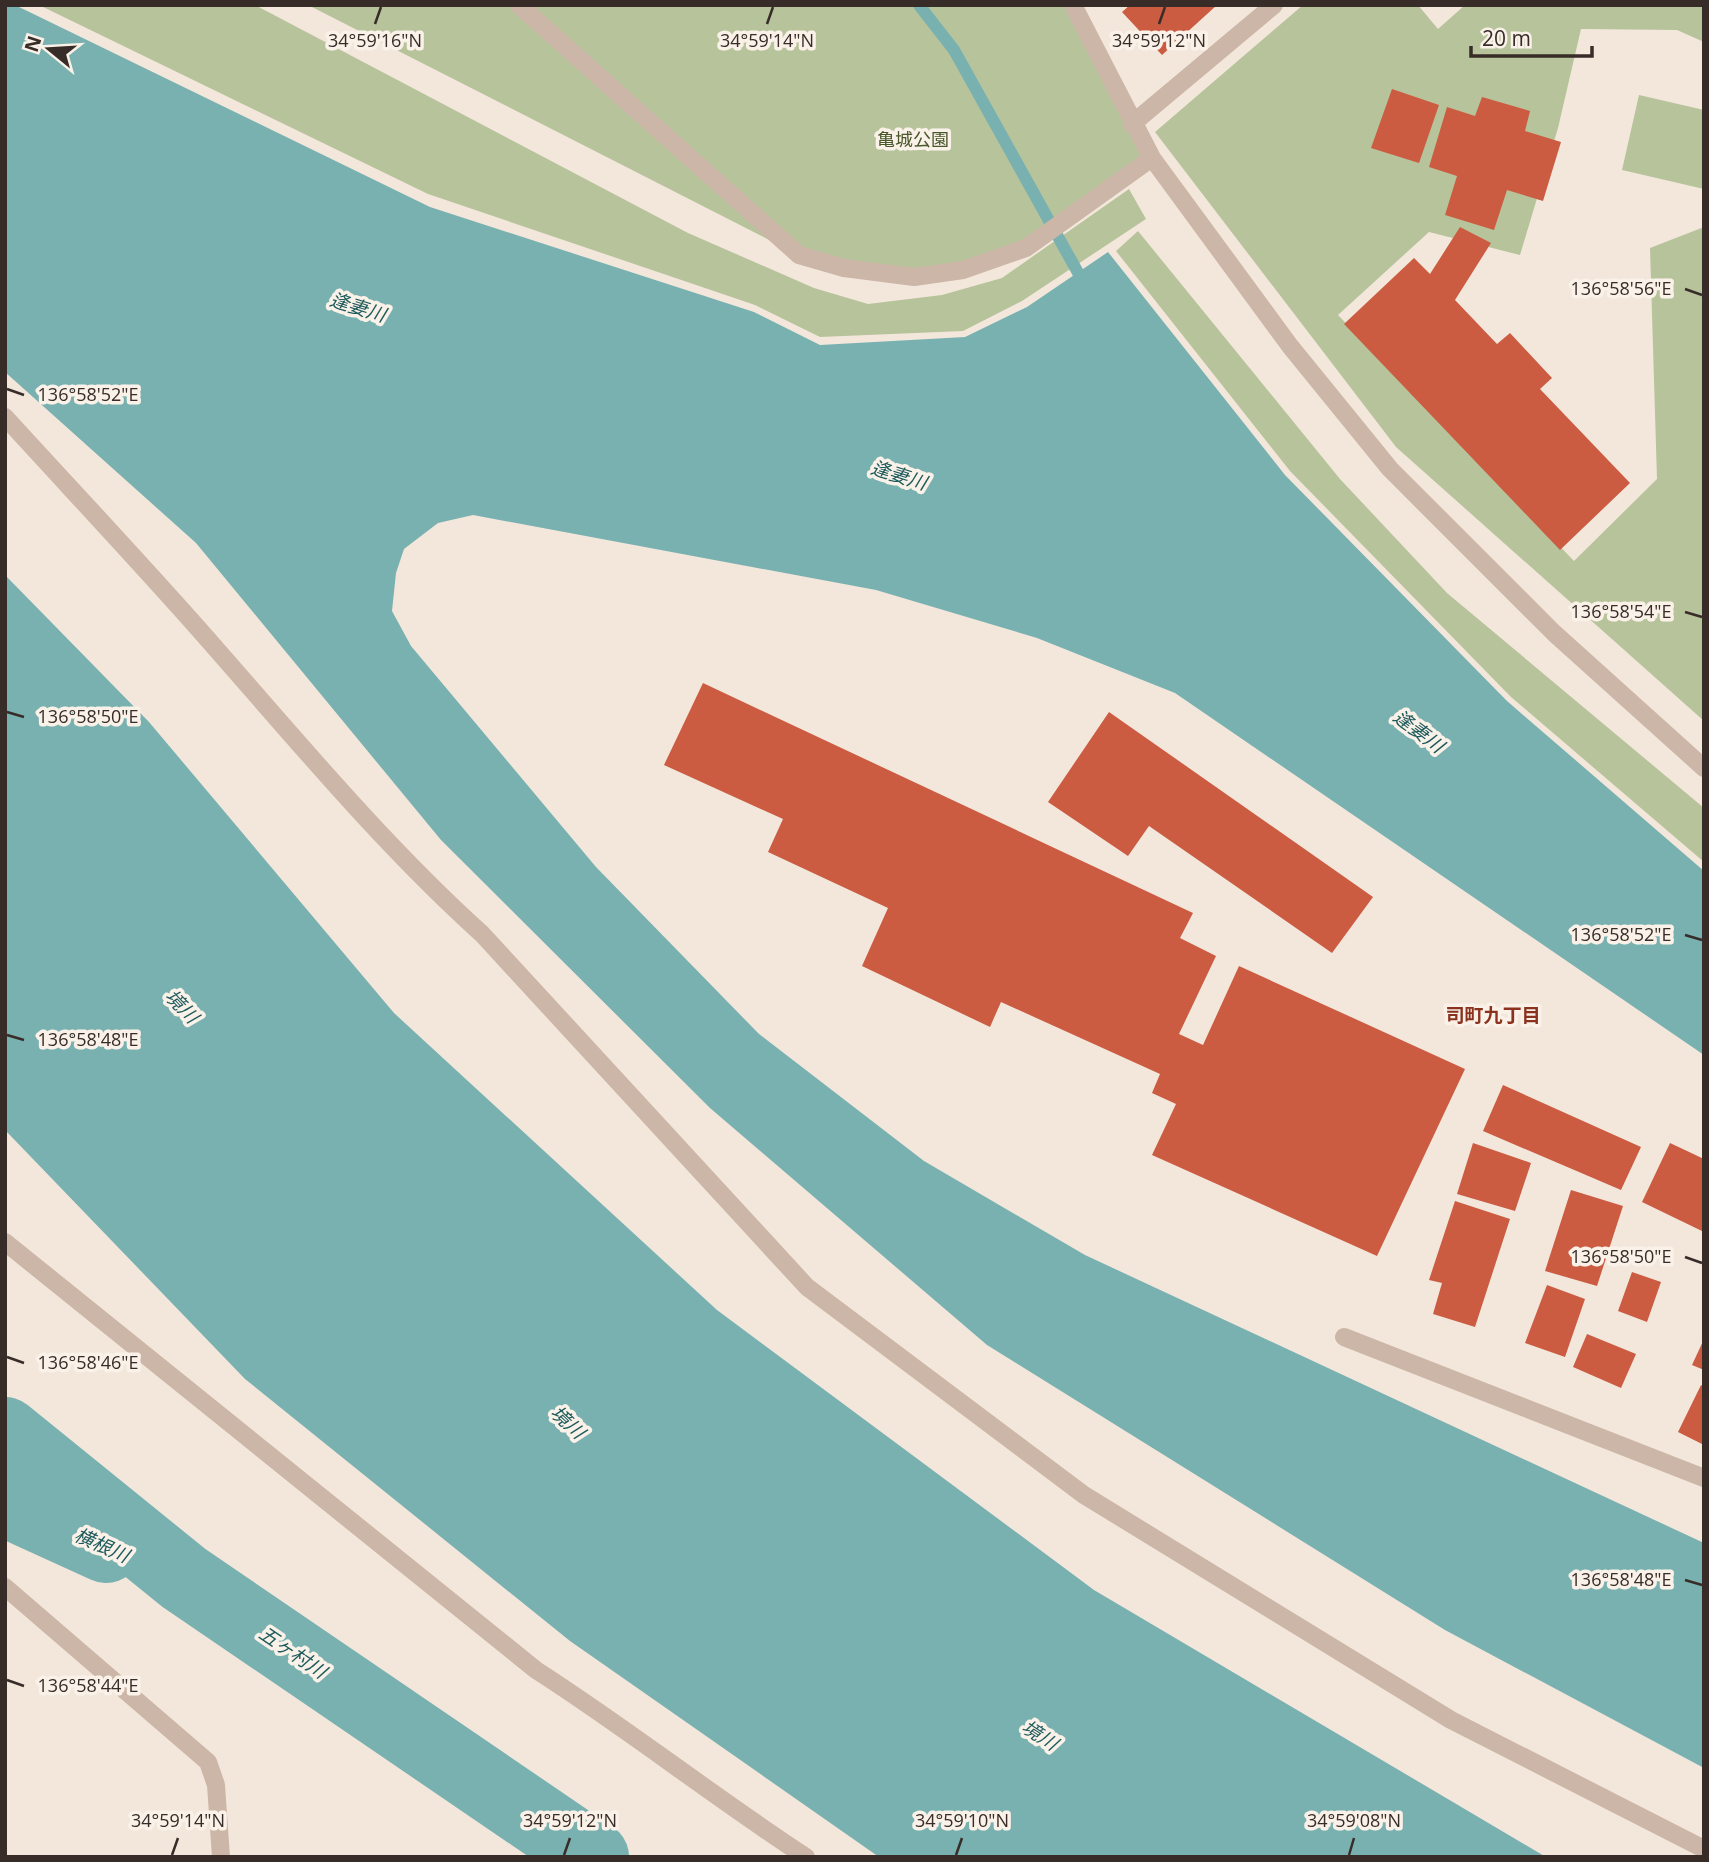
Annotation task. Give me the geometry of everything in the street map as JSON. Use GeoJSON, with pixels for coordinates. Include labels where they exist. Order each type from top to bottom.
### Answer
{"type":"FeatureCollection","features":[{"type":"Feature","properties":{"kind":"street"},"geometry":{"type":"LineString","coordinates":[[519,5],[799,255],[844,268],[915,277],[963,270],[1026,248],[1152,158]]}},
{"type":"Feature","properties":{"kind":"street"},"geometry":{"type":"LineString","coordinates":[[1073,5],[1132,124],[1152,158],[1290,346],[1390,469],[1554,633],[1704,768]]}},
{"type":"Feature","properties":{"kind":"street"},"geometry":{"type":"LineString","coordinates":[[1132,124],[1274,5]]}},
{"type":"Feature","properties":{"kind":"street"},"geometry":{"type":"LineString","coordinates":[[5,418],[196,625],[326,775],[447,902],[482,934],[807,1287],[1084,1495],[1451,1720],[1704,1849]]}},
{"type":"Feature","properties":{"kind":"street"},"geometry":{"type":"LineString","coordinates":[[5,1242],[536,1670],[598,1710],[806,1857]]}},
{"type":"Feature","properties":{"kind":"street"},"geometry":{"type":"LineString","coordinates":[[5,1256],[48,1277]]}},
{"type":"Feature","properties":{"kind":"street"},"geometry":{"type":"LineString","coordinates":[[1344,1337],[1704,1478]]}},
{"type":"Feature","properties":{"kind":"street"},"geometry":{"type":"LineString","coordinates":[[5,1587],[208,1762],[216,1785],[221,1857]]}},
{"type":"Feature","properties":{"kind":"green space"},"geometry":{"type":"Polygon","coordinates":[[[39,5],[255,5],[688,233],[814,288],[868,304],[942,295],[1002,278],[1129,189],[1146,219],[1022,301],[963,331],[820,337],[755,305],[428,194],[39,5]]]}},
{"type":"Feature","properties":{"kind":"green space","name":"亀城公園"},"geometry":{"type":"Polygon","coordinates":[[[308,5],[1073,5],[1152,158],[995,260],[914,277],[799,255],[308,5]]]}},
{"type":"Feature","properties":{"kind":"green space"},"geometry":{"type":"Polygon","coordinates":[[[1303,5],[1418,5],[1438,29],[1465,5],[1704,5],[1704,42],[1677,30],[1581,29],[1558,128],[1520,255],[1429,232],[1338,315],[1574,561],[1657,479],[1650,248],[1704,227],[1704,721],[1396,447],[1155,132],[1303,5]]]}},
{"type":"Feature","properties":{"kind":"green space"},"geometry":{"type":"Polygon","coordinates":[[[1639,95],[1704,110],[1704,189],[1622,170],[1639,95]]]}},
{"type":"Feature","properties":{"kind":"green space"},"geometry":{"type":"Polygon","coordinates":[[[1138,231],[1340,479],[1447,593],[1704,808],[1704,862],[1511,697],[1290,471],[1116,251],[1138,231]]]}},
{"type":"Feature","properties":{"kind":"water","name":"逢妻川"},"geometry":{"type":"Polygon","coordinates":[[[5,5],[15,5],[430,207],[754,312],[820,345],[965,337],[1027,307],[1108,252],[1285,475],[1507,701],[1704,871],[1704,1055],[1175,693],[1037,638],[876,590],[473,515],[438,523],[404,549],[396,573],[392,611],[411,646],[596,867],[759,1034],[924,1161],[1085,1255],[1704,1543],[1704,1768],[1445,1630],[987,1345],[710,1108],[441,840],[196,543],[5,372],[5,5]]]}},
{"type":"Feature","properties":{"kind":"water","name":"境川"},"geometry":{"type":"Polygon","coordinates":[[[5,575],[149,722],[394,1013],[717,1310],[1094,1590],[1546,1857],[879,1857],[570,1641],[245,1379],[5,1130],[5,575]]]}},
{"type":"Feature","properties":{"kind":"building"},"geometry":{"type":"Polygon","coordinates":[[[1130,5],[1217,5],[1162,55],[1122,12],[1130,5]]]}},
{"type":"Feature","properties":{"kind":"building"},"geometry":{"type":"Polygon","coordinates":[[[1392,89],[1439,105],[1419,163],[1371,148],[1392,89]]]}},
{"type":"Feature","properties":{"kind":"building"},"geometry":{"type":"Polygon","coordinates":[[[1482,97],[1530,111],[1525,131],[1561,142],[1543,201],[1507,190],[1494,230],[1445,215],[1457,176],[1429,167],[1447,107],[1475,116],[1482,97]]]}},
{"type":"Feature","properties":{"kind":"building"},"geometry":{"type":"Polygon","coordinates":[[[1460,227],[1491,243],[1455,300],[1497,344],[1510,333],[1552,378],[1540,389],[1630,483],[1560,550],[1344,324],[1414,258],[1430,274],[1460,227]]]}},
{"type":"Feature","properties":{"kind":"building"},"geometry":{"type":"Polygon","coordinates":[[[703,683],[1193,913],[1180,938],[1216,956],[1179,1034],[1203,1045],[1239,966],[1465,1069],[1377,1256],[1152,1155],[1176,1104],[1152,1093],[1160,1074],[1001,1002],[990,1027],[862,966],[888,908],[768,852],[783,819],[664,765],[703,683]]]}},
{"type":"Feature","properties":{"kind":"building"},"geometry":{"type":"Polygon","coordinates":[[[1109,712],[1373,897],[1332,953],[1149,826],[1128,856],[1048,802],[1109,712]]]}},
{"type":"Feature","properties":{"kind":"building"},"geometry":{"type":"Polygon","coordinates":[[[1503,1085],[1641,1147],[1621,1190],[1483,1131],[1503,1085]]]}},
{"type":"Feature","properties":{"kind":"building"},"geometry":{"type":"Polygon","coordinates":[[[1473,1143],[1531,1163],[1515,1211],[1457,1194],[1473,1143]]]}},
{"type":"Feature","properties":{"kind":"building"},"geometry":{"type":"Polygon","coordinates":[[[1670,1143],[1704,1159],[1704,1232],[1642,1202],[1670,1143]]]}},
{"type":"Feature","properties":{"kind":"building"},"geometry":{"type":"Polygon","coordinates":[[[1571,1190],[1623,1206],[1597,1286],[1545,1271],[1571,1190]]]}},
{"type":"Feature","properties":{"kind":"building"},"geometry":{"type":"Polygon","coordinates":[[[1455,1201],[1510,1219],[1475,1327],[1433,1314],[1442,1283],[1429,1280],[1455,1201]]]}},
{"type":"Feature","properties":{"kind":"building"},"geometry":{"type":"Polygon","coordinates":[[[1632,1272],[1661,1282],[1647,1322],[1618,1311],[1632,1272]]]}},
{"type":"Feature","properties":{"kind":"building"},"geometry":{"type":"Polygon","coordinates":[[[1547,1285],[1585,1299],[1565,1357],[1525,1343],[1547,1285]]]}},
{"type":"Feature","properties":{"kind":"building"},"geometry":{"type":"Polygon","coordinates":[[[1587,1334],[1636,1354],[1621,1388],[1573,1367],[1587,1334]]]}},
{"type":"Feature","properties":{"kind":"building"},"geometry":{"type":"Polygon","coordinates":[[[1704,1339],[1704,1370],[1692,1365],[1704,1339]]]}},
{"type":"Feature","properties":{"kind":"building"},"geometry":{"type":"Polygon","coordinates":[[[1701,1385],[1704,1387],[1704,1445],[1678,1432],[1701,1385]]]}},
{"type":"Feature","properties":{"kind":"waterway"},"geometry":{"type":"LineString","coordinates":[[919,5],[954,50],[1086,287]]}},
{"type":"Feature","properties":{"kind":"waterway","name":"五ヶ村川"},"geometry":{"type":"LineString","coordinates":[[5,1433],[184,1578],[593,1857]]}},
{"type":"Feature","properties":{"kind":"waterway","name":"横根川"},"geometry":{"type":"LineString","coordinates":[[5,1501],[106,1547]]}},
{"type":"Feature","properties":{"kind":"district","name":"司町九丁目"},"geometry":{"type":"Point","coordinates":[1493,1015]}}]}
